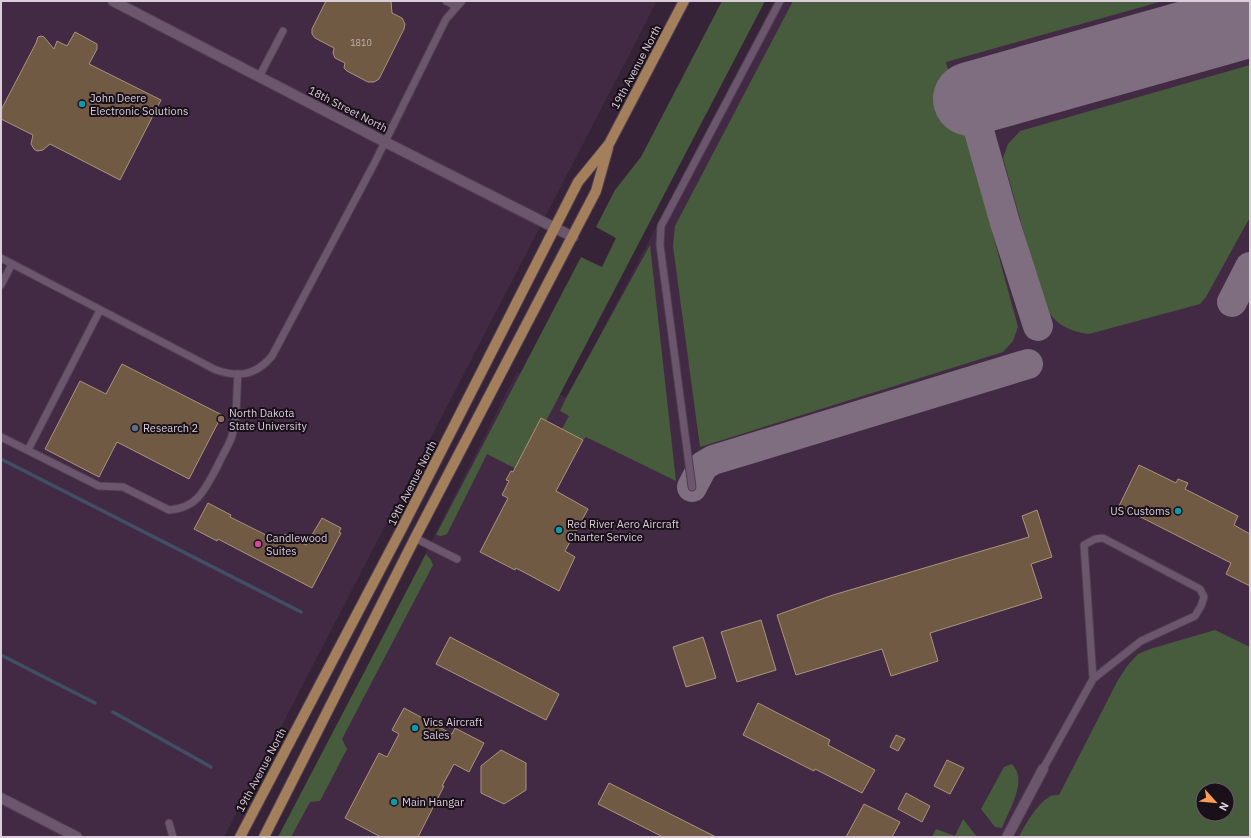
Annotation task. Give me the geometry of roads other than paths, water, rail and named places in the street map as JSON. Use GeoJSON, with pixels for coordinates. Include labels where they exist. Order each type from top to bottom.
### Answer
{"type":"FeatureCollection","features":[{"type":"Feature","properties":{"kind":"main road","name":"19th Avenue North"},"geometry":{"type":"LineString","coordinates":[[240,837],[401,530],[556,228],[578,182],[609,144],[684,1]]}},
{"type":"Feature","properties":{"kind":"main road","name":"19th Avenue North"},"geometry":{"type":"LineString","coordinates":[[264,837],[415,538],[596,191],[609,144]]}},
{"type":"Feature","properties":{"kind":"street","name":"18th Street North"},"geometry":{"type":"LineString","coordinates":[[113,1],[385,142],[573,237]]}},
{"type":"Feature","properties":{"kind":"street"},"geometry":{"type":"LineString","coordinates":[[1007,837],[1043,769]]}},
{"type":"Feature","properties":{"kind":"street"},"geometry":{"type":"LineString","coordinates":[[1,798],[77,837]]}},
{"type":"Feature","properties":{"kind":"lane"},"geometry":{"type":"LineString","coordinates":[[1,258],[216,370],[227,374],[238,374],[257,370],[272,356],[385,142],[455,3],[446,1]]}},
{"type":"Feature","properties":{"kind":"lane"},"geometry":{"type":"LineString","coordinates":[[446,19],[462,1]]}},
{"type":"Feature","properties":{"kind":"lane"},"geometry":{"type":"LineString","coordinates":[[692,487],[660,245],[661,226],[780,1]]}},
{"type":"Feature","properties":{"kind":"lane"},"geometry":{"type":"LineString","coordinates":[[259,77],[283,31]]}},
{"type":"Feature","properties":{"kind":"lane"},"geometry":{"type":"LineString","coordinates":[[1,285],[12,264]]}},
{"type":"Feature","properties":{"kind":"lane"},"geometry":{"type":"LineString","coordinates":[[28,450],[100,310]]}},
{"type":"Feature","properties":{"kind":"lane"},"geometry":{"type":"LineString","coordinates":[[1,437],[99,486],[123,487],[170,510],[178,509],[189,505],[205,490],[231,439],[235,418],[238,374]]}},
{"type":"Feature","properties":{"kind":"lane"},"geometry":{"type":"LineString","coordinates":[[415,538],[457,559]]}},
{"type":"Feature","properties":{"kind":"lane"},"geometry":{"type":"LineString","coordinates":[[1043,769],[1093,679],[1141,641],[1195,616],[1204,597],[1200,589],[1103,538],[1095,539],[1084,545],[1093,679]]}},
{"type":"Feature","properties":{"kind":"lane"},"geometry":{"type":"LineString","coordinates":[[169,823],[174,837]]}},
{"type":"Feature","properties":{"kind":"waterway"},"geometry":{"type":"LineString","coordinates":[[1,459],[301,612]]}},
{"type":"Feature","properties":{"kind":"waterway"},"geometry":{"type":"LineString","coordinates":[[1,655],[95,703]]}},
{"type":"Feature","properties":{"kind":"waterway"},"geometry":{"type":"LineString","coordinates":[[113,712],[211,767]]}},
{"type":"Feature","properties":{"kind":"place","name":"John Deere Electronic Solutions"},"geometry":{"type":"Point","coordinates":[82,104]}},
{"type":"Feature","properties":{"kind":"place","name":"North Dakota State University"},"geometry":{"type":"Point","coordinates":[221,419]}},
{"type":"Feature","properties":{"kind":"place","name":"Research 2"},"geometry":{"type":"Point","coordinates":[135,428]}},
{"type":"Feature","properties":{"kind":"place","name":"US Customs"},"geometry":{"type":"Point","coordinates":[1178,511]}},
{"type":"Feature","properties":{"kind":"place","name":"Red River Aero Aircraft Charter Service"},"geometry":{"type":"Point","coordinates":[559,530]}},
{"type":"Feature","properties":{"kind":"place","name":"Candlewood Suites"},"geometry":{"type":"Point","coordinates":[258,544]}},
{"type":"Feature","properties":{"kind":"place","name":"Vics Aircraft Sales"},"geometry":{"type":"Point","coordinates":[415,728]}},
{"type":"Feature","properties":{"kind":"place","name":"Main Hangar"},"geometry":{"type":"Point","coordinates":[394,802]}}]}
